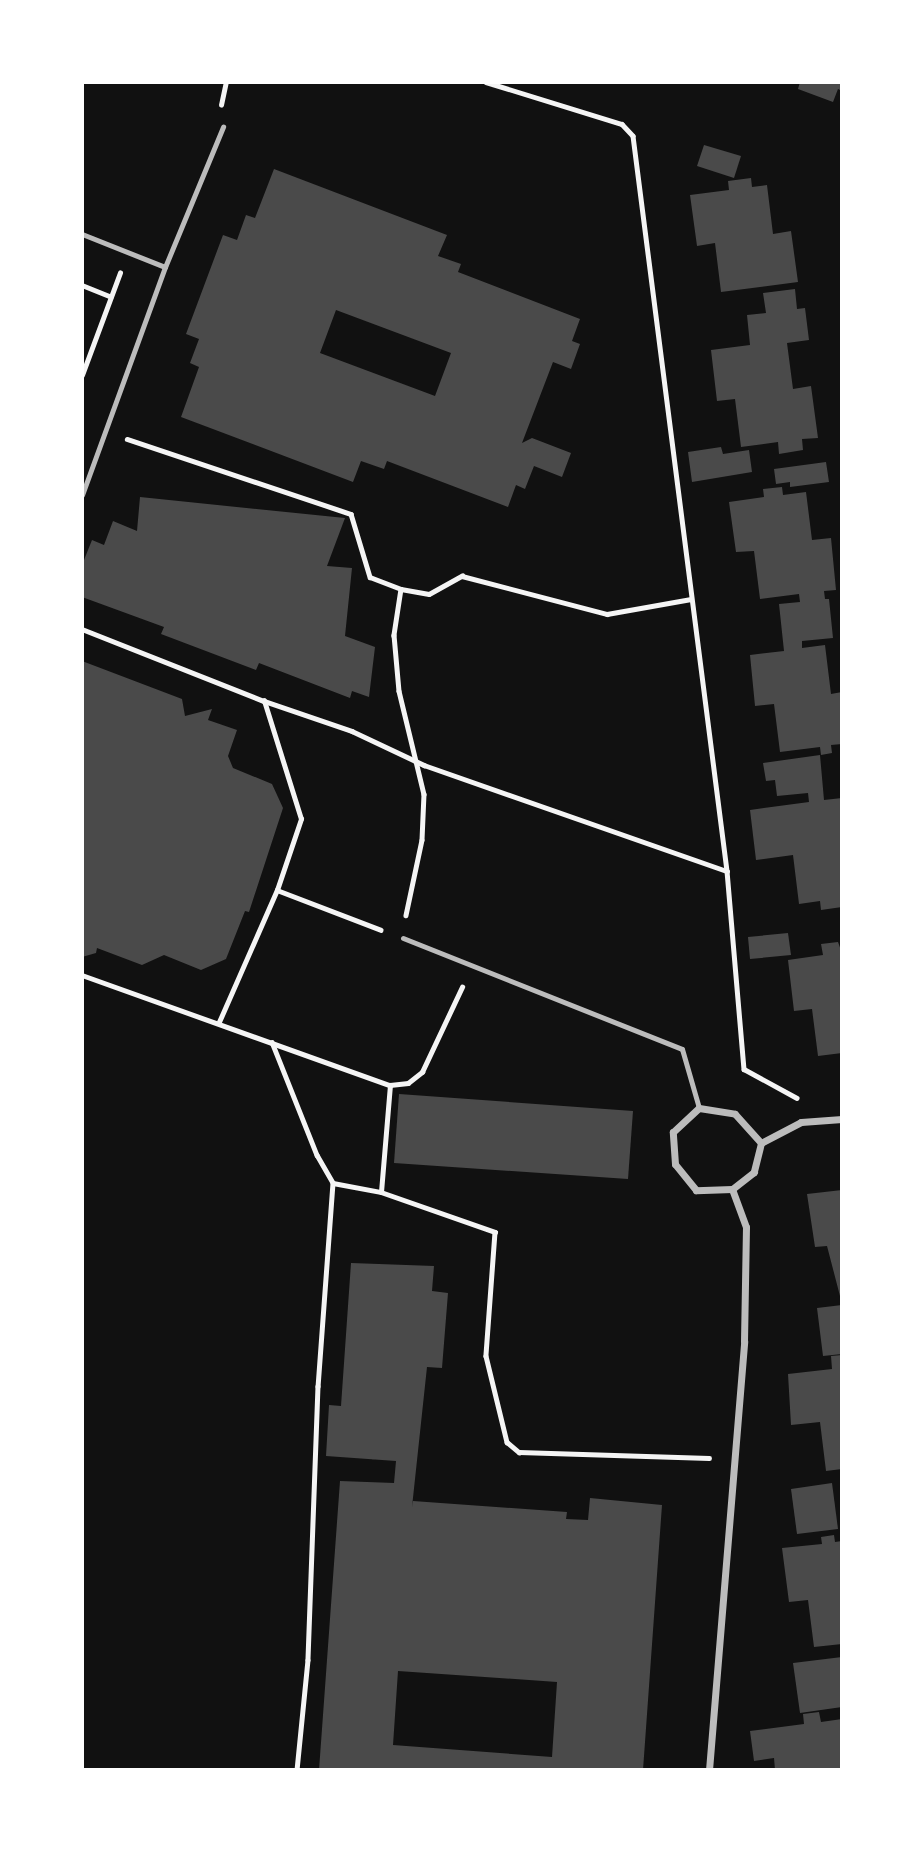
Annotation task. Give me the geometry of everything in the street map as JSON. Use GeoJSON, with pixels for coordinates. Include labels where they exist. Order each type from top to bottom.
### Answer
{"type":"FeatureCollection","features":[{"type":"Feature","properties":{"kind":"street"},"geometry":{"type":"LineString","coordinates":[[761,1143],[736,1114],[699,1108],[673,1132],[675,1164],[696,1190],[732,1189],[754,1172],[761,1143],[801,1122],[842,1119]]}},
{"type":"Feature","properties":{"kind":"street"},"geometry":{"type":"LineString","coordinates":[[709,1770],[744,1342],[746,1227],[732,1189]]}},
{"type":"Feature","properties":{"kind":"lane"},"geometry":{"type":"LineString","coordinates":[[82,495],[165,267],[223,128]]}},
{"type":"Feature","properties":{"kind":"lane"},"geometry":{"type":"LineString","coordinates":[[82,234],[165,267]]}},
{"type":"Feature","properties":{"kind":"lane"},"geometry":{"type":"LineString","coordinates":[[403,938],[471,968],[682,1049],[699,1108]]}},
{"type":"Feature","properties":{"kind":"path"},"geometry":{"type":"LineString","coordinates":[[486,82],[622,124],[633,136],[727,871],[744,1069],[799,1099],[801,1122]]}},
{"type":"Feature","properties":{"kind":"path"},"geometry":{"type":"LineString","coordinates":[[82,375],[127,252]]}},
{"type":"Feature","properties":{"kind":"path"},"geometry":{"type":"LineString","coordinates":[[82,285],[111,297]]}},
{"type":"Feature","properties":{"kind":"path"},"geometry":{"type":"LineString","coordinates":[[106,430],[351,514],[370,577],[401,589],[429,594],[462,576],[607,614],[691,599]]}},
{"type":"Feature","properties":{"kind":"path"},"geometry":{"type":"LineString","coordinates":[[277,890],[403,938],[422,840],[424,794],[399,691],[394,635],[401,589]]}},
{"type":"Feature","properties":{"kind":"path"},"geometry":{"type":"LineString","coordinates":[[82,629],[264,701],[352,731],[414,760],[727,871]]}},
{"type":"Feature","properties":{"kind":"path"},"geometry":{"type":"LineString","coordinates":[[219,1022],[277,890],[300,819],[264,701]]}},
{"type":"Feature","properties":{"kind":"path"},"geometry":{"type":"LineString","coordinates":[[82,975],[390,1085],[408,1083],[422,1072],[471,968]]}},
{"type":"Feature","properties":{"kind":"path"},"geometry":{"type":"LineString","coordinates":[[272,1042],[317,1155],[333,1183],[318,1386],[308,1660],[296,1770]]}},
{"type":"Feature","properties":{"kind":"path"},"geometry":{"type":"LineString","coordinates":[[381,1192],[390,1085]]}},
{"type":"Feature","properties":{"kind":"path"},"geometry":{"type":"LineString","coordinates":[[333,1183],[381,1192],[495,1232],[486,1356],[507,1442],[519,1452],[734,1460]]}},
{"type":"Feature","properties":{"kind":"building"},"geometry":{"type":"Polygon","coordinates":[[[800,82],[842,82],[842,91],[838,89],[833,102],[798,89],[800,82]]]}},
{"type":"Feature","properties":{"kind":"building"},"geometry":{"type":"Polygon","coordinates":[[[704,145],[741,156],[734,178],[697,166],[704,145]]]}},
{"type":"Feature","properties":{"kind":"building"},"geometry":{"type":"Polygon","coordinates":[[[274,169],[447,235],[438,256],[461,264],[458,272],[580,319],[572,341],[580,344],[571,369],[553,362],[522,443],[532,438],[571,453],[562,477],[534,466],[525,489],[516,485],[508,507],[387,461],[384,469],[361,461],[353,482],[181,417],[199,367],[190,363],[199,339],[186,334],[223,235],[237,240],[246,215],[255,218],[274,169]],[[336,310],[320,353],[435,396],[451,353],[336,310]]]}},
{"type":"Feature","properties":{"kind":"building"},"geometry":{"type":"Polygon","coordinates":[[[751,178],[752,187],[767,185],[773,234],[791,231],[798,282],[721,292],[715,243],[697,246],[690,195],[729,190],[728,181],[751,178]]]}},
{"type":"Feature","properties":{"kind":"building"},"geometry":{"type":"Polygon","coordinates":[[[795,289],[797,309],[805,308],[809,340],[787,343],[793,389],[811,386],[818,438],[802,439],[803,450],[779,454],[778,442],[741,447],[735,399],[717,401],[711,350],[750,345],[747,315],[766,313],[763,293],[795,289]]]}},
{"type":"Feature","properties":{"kind":"building"},"geometry":{"type":"Polygon","coordinates":[[[721,447],[723,454],[749,450],[752,472],[692,482],[688,452],[721,447]]]}},
{"type":"Feature","properties":{"kind":"building"},"geometry":{"type":"Polygon","coordinates":[[[826,462],[829,482],[790,487],[790,482],[776,484],[774,469],[826,462]]]}},
{"type":"Feature","properties":{"kind":"building"},"geometry":{"type":"Polygon","coordinates":[[[782,487],[783,495],[806,492],[812,540],[831,538],[836,590],[824,591],[825,599],[829,599],[833,638],[802,641],[802,648],[825,645],[831,694],[842,692],[842,744],[831,745],[832,753],[821,755],[820,747],[780,752],[774,704],[755,706],[750,655],[784,651],[779,604],[800,602],[799,594],[760,599],[754,551],[736,552],[729,502],[764,497],[763,489],[782,487]]]}},
{"type":"Feature","properties":{"kind":"building"},"geometry":{"type":"Polygon","coordinates":[[[140,497],[345,518],[327,566],[352,568],[345,636],[375,647],[369,697],[352,691],[350,698],[259,663],[256,670],[161,634],[164,627],[82,597],[82,565],[92,540],[104,545],[113,521],[137,531],[140,497]]]}},
{"type":"Feature","properties":{"kind":"building"},"geometry":{"type":"Polygon","coordinates":[[[82,661],[182,699],[185,716],[212,709],[208,720],[237,730],[228,756],[233,768],[272,784],[283,808],[249,912],[245,911],[226,959],[201,970],[164,955],[142,965],[97,948],[96,953],[82,957],[82,661]]]}},
{"type":"Feature","properties":{"kind":"building"},"geometry":{"type":"Polygon","coordinates":[[[820,755],[824,800],[842,798],[842,907],[821,910],[820,901],[799,904],[793,855],[756,860],[750,810],[809,802],[808,793],[777,796],[775,780],[766,781],[763,763],[820,755]]]}},
{"type":"Feature","properties":{"kind":"building"},"geometry":{"type":"Polygon","coordinates":[[[788,933],[791,955],[750,959],[748,937],[788,933]]]}},
{"type":"Feature","properties":{"kind":"building"},"geometry":{"type":"Polygon","coordinates":[[[838,942],[842,953],[842,1053],[818,1056],[812,1009],[794,1011],[788,960],[823,955],[821,944],[838,942]]]}},
{"type":"Feature","properties":{"kind":"building"},"geometry":{"type":"Polygon","coordinates":[[[399,1094],[633,1111],[628,1179],[394,1163],[399,1094]]]}},
{"type":"Feature","properties":{"kind":"building"},"geometry":{"type":"Polygon","coordinates":[[[842,1190],[840,1296],[827,1246],[815,1247],[807,1194],[842,1190]]]}},
{"type":"Feature","properties":{"kind":"building"},"geometry":{"type":"Polygon","coordinates":[[[351,1263],[434,1266],[432,1291],[448,1293],[442,1368],[427,1367],[412,1507],[413,1501],[567,1512],[566,1519],[588,1520],[590,1498],[662,1505],[643,1770],[319,1770],[340,1481],[394,1483],[396,1461],[326,1456],[329,1405],[341,1406],[351,1263]],[[398,1671],[393,1745],[552,1757],[557,1682],[398,1671]]]}},
{"type":"Feature","properties":{"kind":"building"},"geometry":{"type":"Polygon","coordinates":[[[842,1305],[842,1354],[823,1356],[817,1308],[842,1305]]]}},
{"type":"Feature","properties":{"kind":"building"},"geometry":{"type":"Polygon","coordinates":[[[842,1355],[842,1469],[826,1471],[820,1422],[791,1425],[788,1374],[832,1369],[831,1356],[842,1355]]]}},
{"type":"Feature","properties":{"kind":"building"},"geometry":{"type":"Polygon","coordinates":[[[832,1483],[838,1529],[797,1534],[791,1489],[832,1483]]]}},
{"type":"Feature","properties":{"kind":"building"},"geometry":{"type":"Polygon","coordinates":[[[834,1535],[835,1542],[842,1541],[842,1644],[814,1647],[808,1600],[789,1602],[782,1548],[822,1544],[821,1537],[834,1535]]]}},
{"type":"Feature","properties":{"kind":"building"},"geometry":{"type":"Polygon","coordinates":[[[842,1657],[842,1707],[800,1713],[793,1663],[842,1657]]]}},
{"type":"Feature","properties":{"kind":"building"},"geometry":{"type":"Polygon","coordinates":[[[819,1712],[821,1722],[842,1719],[842,1770],[775,1770],[774,1758],[754,1761],[750,1731],[804,1724],[803,1714],[819,1712]]]}}]}
